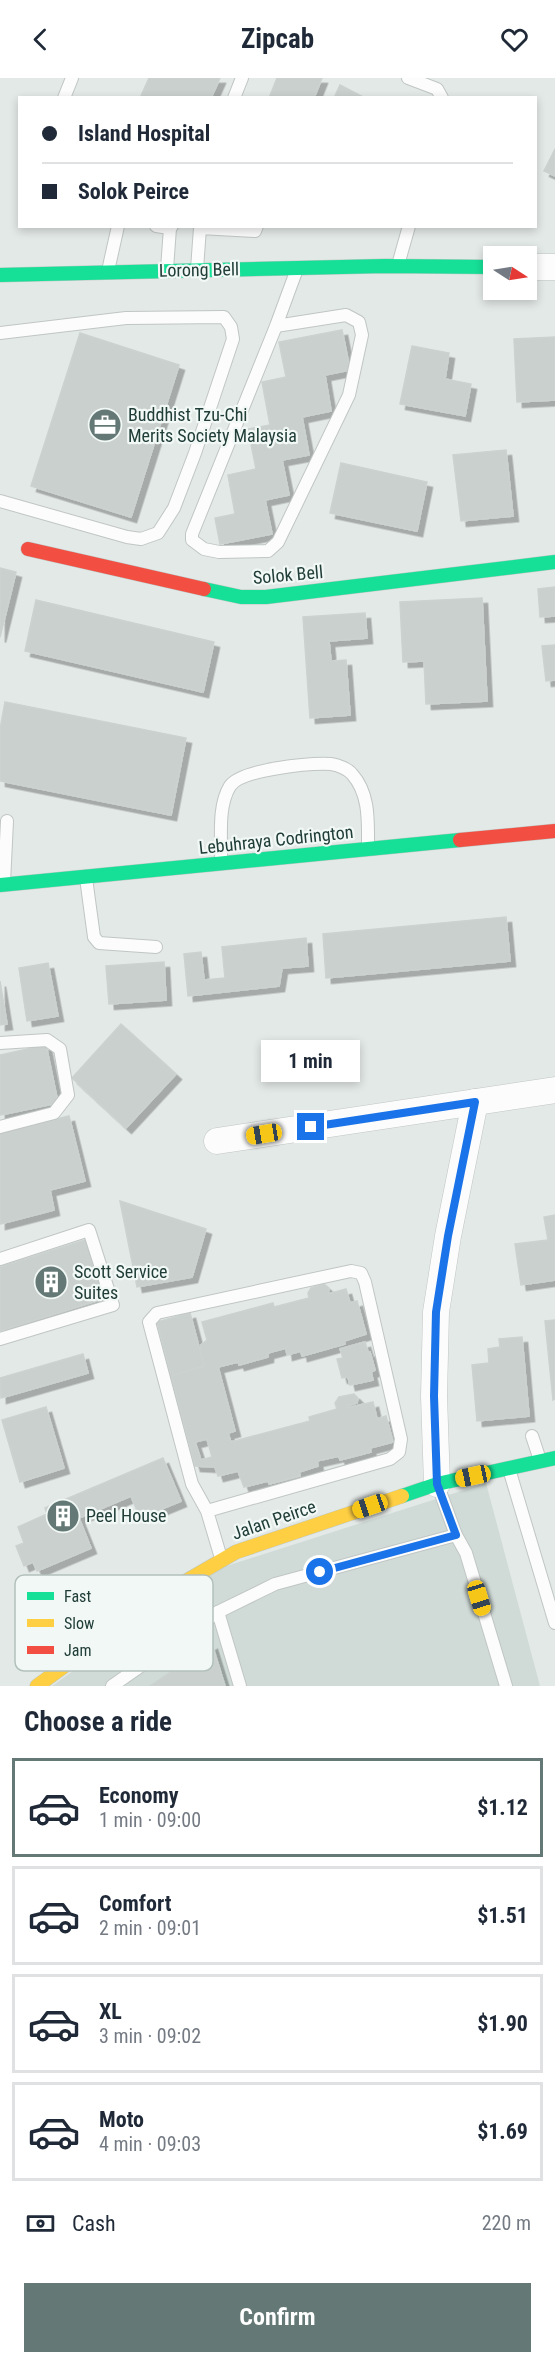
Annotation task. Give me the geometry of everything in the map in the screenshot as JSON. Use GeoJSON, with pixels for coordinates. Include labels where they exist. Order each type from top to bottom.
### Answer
{"type":"FeatureCollection","features":[{"type":"Feature","properties":{"kind":"street","name":"Lorong Bell"},"geometry":{"type":"LineString","coordinates":[[0,275],[398,266],[483,267]]}},
{"type":"Feature","properties":{"kind":"street"},"geometry":{"type":"LineString","coordinates":[[537,267],[555,267]]}},
{"type":"Feature","properties":{"kind":"street","name":"Solok Bell"},"geometry":{"type":"LineString","coordinates":[[28,549],[241,597],[266,597],[555,562]]}},
{"type":"Feature","properties":{"kind":"street","name":"Lebuhraya Codrington"},"geometry":{"type":"LineString","coordinates":[[2,885],[555,831]]}},
{"type":"Feature","properties":{"kind":"street"},"geometry":{"type":"LineString","coordinates":[[218,1141],[555,1090]]}},
{"type":"Feature","properties":{"kind":"street"},"geometry":{"type":"LineString","coordinates":[[437,1484],[434,1396],[436,1312],[448,1236],[475,1102]]}},
{"type":"Feature","properties":{"kind":"street","name":"Jalan Peirce"},"geometry":{"type":"LineString","coordinates":[[196,1575],[236,1552],[437,1484],[555,1458]]}},
{"type":"Feature","properties":{"kind":"street","name":"Jalan Peirce"},"geometry":{"type":"LineString","coordinates":[[37,1686],[58,1671]]}},
{"type":"Feature","properties":{"kind":"lane"},"geometry":{"type":"LineString","coordinates":[[65,96],[72,78]]}},
{"type":"Feature","properties":{"kind":"lane"},"geometry":{"type":"LineString","coordinates":[[235,96],[242,78]]}},
{"type":"Feature","properties":{"kind":"lane"},"geometry":{"type":"LineString","coordinates":[[408,78],[437,89],[441,96]]}},
{"type":"Feature","properties":{"kind":"lane"},"geometry":{"type":"LineString","coordinates":[[107,272],[118,228]]}},
{"type":"Feature","properties":{"kind":"lane"},"geometry":{"type":"LineString","coordinates":[[166,271],[171,228]]}},
{"type":"Feature","properties":{"kind":"lane"},"geometry":{"type":"LineString","coordinates":[[197,270],[200,228],[255,231],[256,228]]}},
{"type":"Feature","properties":{"kind":"lane"},"geometry":{"type":"LineString","coordinates":[[398,266],[408,228]]}},
{"type":"Feature","properties":{"kind":"lane"},"geometry":{"type":"LineString","coordinates":[[276,326],[346,315],[359,322],[362,335],[349,394],[278,542],[268,551],[219,552],[204,549],[192,540],[192,534],[297,268]]}},
{"type":"Feature","properties":{"kind":"lane"},"geometry":{"type":"LineString","coordinates":[[0,333],[126,318],[224,317],[231,327],[233,339],[174,508],[158,533],[141,539],[127,537],[0,501]]}},
{"type":"Feature","properties":{"kind":"lane"},"geometry":{"type":"LineString","coordinates":[[221,863],[223,801],[232,784],[245,775],[267,770],[334,764],[350,771],[362,787],[368,813],[368,849]]}},
{"type":"Feature","properties":{"kind":"lane"},"geometry":{"type":"LineString","coordinates":[[2,885],[7,821]]}},
{"type":"Feature","properties":{"kind":"lane"},"geometry":{"type":"LineString","coordinates":[[86,877],[94,937],[99,943],[156,947]]}},
{"type":"Feature","properties":{"kind":"lane"},"geometry":{"type":"LineString","coordinates":[[0,1043],[47,1040],[60,1049],[68,1095],[54,1113],[0,1127]]}},
{"type":"Feature","properties":{"kind":"lane"},"geometry":{"type":"LineString","coordinates":[[0,1259],[89,1230],[113,1305],[0,1339]]}},
{"type":"Feature","properties":{"kind":"lane"},"geometry":{"type":"LineString","coordinates":[[207,1511],[390,1459],[399,1452],[401,1439],[365,1282],[361,1274],[351,1272],[157,1313],[149,1322],[192,1484],[207,1511],[222,1560]]}},
{"type":"Feature","properties":{"kind":"lane"},"geometry":{"type":"LineString","coordinates":[[532,1436],[541,1461]]}},
{"type":"Feature","properties":{"kind":"lane"},"geometry":{"type":"LineString","coordinates":[[508,1468],[555,1623]]}},
{"type":"Feature","properties":{"kind":"lane"},"geometry":{"type":"LineString","coordinates":[[437,1484],[456,1535],[466,1553],[506,1686]]}},
{"type":"Feature","properties":{"kind":"lane"},"geometry":{"type":"LineString","coordinates":[[213,1615],[275,1584],[456,1535]]}},
{"type":"Feature","properties":{"kind":"lane"},"geometry":{"type":"LineString","coordinates":[[218,1612],[240,1686]]}},
{"type":"Feature","properties":{"kind":"lane"},"geometry":{"type":"LineString","coordinates":[[112,1686],[133,1671]]}},
{"type":"Feature","properties":{"kind":"shaded area"},"geometry":{"type":"Polygon","coordinates":[[[486,1483],[540,1686],[52,1686],[73,1671],[213,1671],[213,1575],[207,1575],[214,1570],[486,1483]]]}},
{"type":"Feature","properties":{"kind":"building"},"geometry":{"type":"Polygon","coordinates":[[[149,78],[220,78],[212,96],[141,96],[149,78]]]}},
{"type":"Feature","properties":{"kind":"building"},"geometry":{"type":"Polygon","coordinates":[[[277,78],[322,78],[315,96],[270,96],[277,78]]]}},
{"type":"Feature","properties":{"kind":"building"},"geometry":{"type":"Polygon","coordinates":[[[340,85],[361,96],[335,96],[340,85]]]}},
{"type":"Feature","properties":{"kind":"building"},"geometry":{"type":"Polygon","coordinates":[[[555,149],[555,176],[544,171],[555,149]]]}},
{"type":"Feature","properties":{"kind":"building"},"geometry":{"type":"Polygon","coordinates":[[[342,330],[350,370],[325,375],[331,411],[302,417],[309,455],[282,460],[289,495],[265,500],[272,534],[220,544],[215,518],[235,514],[228,475],[256,469],[248,429],[270,425],[262,382],[286,377],[279,342],[342,330]]]}},
{"type":"Feature","properties":{"kind":"building","name":"Buddhist Tzu-Chi Merits Society Malaysia"},"geometry":{"type":"Polygon","coordinates":[[[80,333],[179,365],[131,517],[31,486],[80,333]]]}},
{"type":"Feature","properties":{"kind":"building"},"geometry":{"type":"Polygon","coordinates":[[[555,337],[555,400],[517,402],[514,339],[555,337]]]}},
{"type":"Feature","properties":{"kind":"building"},"geometry":{"type":"Polygon","coordinates":[[[412,346],[449,353],[445,379],[471,384],[465,416],[400,404],[412,346]]]}},
{"type":"Feature","properties":{"kind":"building"},"geometry":{"type":"Polygon","coordinates":[[[506,450],[513,516],[461,521],[453,455],[506,450]]]}},
{"type":"Feature","properties":{"kind":"building"},"geometry":{"type":"Polygon","coordinates":[[[341,463],[427,482],[417,531],[330,513],[341,463]]]}},
{"type":"Feature","properties":{"kind":"building"},"geometry":{"type":"Polygon","coordinates":[[[0,568],[16,572],[0,637],[0,568]]]}},
{"type":"Feature","properties":{"kind":"building"},"geometry":{"type":"Polygon","coordinates":[[[555,587],[555,616],[540,617],[538,589],[555,587]]]}},
{"type":"Feature","properties":{"kind":"building"},"geometry":{"type":"Polygon","coordinates":[[[482,598],[487,701],[426,704],[424,661],[403,662],[400,602],[482,598]]]}},
{"type":"Feature","properties":{"kind":"building"},"geometry":{"type":"Polygon","coordinates":[[[36,600],[214,642],[203,692],[25,651],[36,600]]]}},
{"type":"Feature","properties":{"kind":"building"},"geometry":{"type":"Polygon","coordinates":[[[365,613],[367,638],[329,641],[331,661],[346,660],[350,715],[310,718],[303,617],[365,613]]]}},
{"type":"Feature","properties":{"kind":"building"},"geometry":{"type":"Polygon","coordinates":[[[555,645],[555,680],[546,681],[542,646],[555,645]]]}},
{"type":"Feature","properties":{"kind":"building"},"geometry":{"type":"Polygon","coordinates":[[[5,702],[186,738],[171,815],[0,781],[0,729],[5,702]]]}},
{"type":"Feature","properties":{"kind":"building"},"geometry":{"type":"Polygon","coordinates":[[[506,917],[510,961],[326,978],[323,934],[506,917]]]}},
{"type":"Feature","properties":{"kind":"building"},"geometry":{"type":"Polygon","coordinates":[[[306,938],[308,966],[282,968],[279,986],[188,996],[184,954],[201,952],[204,980],[225,978],[222,947],[306,938]]]}},
{"type":"Feature","properties":{"kind":"building"},"geometry":{"type":"Polygon","coordinates":[[[164,962],[166,1000],[109,1004],[106,966],[164,962]]]}},
{"type":"Feature","properties":{"kind":"building"},"geometry":{"type":"Polygon","coordinates":[[[48,963],[58,1016],[27,1021],[19,968],[48,963]]]}},
{"type":"Feature","properties":{"kind":"building"},"geometry":{"type":"Polygon","coordinates":[[[0,981],[7,1024],[0,1025],[0,981]]]}},
{"type":"Feature","properties":{"kind":"building"},"geometry":{"type":"Polygon","coordinates":[[[121,1024],[176,1074],[126,1128],[72,1078],[121,1024]]]}},
{"type":"Feature","properties":{"kind":"building"},"geometry":{"type":"Polygon","coordinates":[[[46,1045],[58,1103],[0,1115],[0,1055],[46,1045]]]}},
{"type":"Feature","properties":{"kind":"building"},"geometry":{"type":"Polygon","coordinates":[[[69,1116],[85,1181],[50,1190],[54,1210],[0,1224],[0,1133],[69,1116]]]}},
{"type":"Feature","properties":{"kind":"building"},"geometry":{"type":"Polygon","coordinates":[[[120,1201],[206,1229],[192,1277],[137,1287],[120,1201]]]}},
{"type":"Feature","properties":{"kind":"building"},"geometry":{"type":"Polygon","coordinates":[[[555,1215],[555,1280],[521,1285],[515,1244],[548,1240],[544,1217],[555,1215]]]}},
{"type":"Feature","properties":{"kind":"building","name":"Scott Service Suites"},"geometry":{"type":"Polygon","coordinates":[[[88,1239],[106,1298],[0,1331],[0,1267],[88,1239]]]}},
{"type":"Feature","properties":{"kind":"building"},"geometry":{"type":"Polygon","coordinates":[[[324,1284],[329,1288],[328,1294],[346,1289],[350,1303],[357,1301],[366,1334],[344,1341],[345,1344],[302,1356],[301,1351],[287,1355],[286,1348],[268,1353],[268,1357],[239,1365],[238,1362],[218,1367],[235,1431],[228,1433],[231,1442],[310,1421],[309,1417],[337,1409],[335,1403],[339,1397],[354,1394],[358,1398],[357,1403],[347,1408],[373,1402],[377,1419],[386,1416],[393,1442],[370,1448],[371,1452],[340,1460],[339,1456],[317,1461],[318,1466],[299,1472],[300,1476],[269,1484],[268,1481],[244,1487],[238,1471],[218,1476],[215,1467],[195,1466],[171,1376],[204,1366],[200,1351],[201,1345],[207,1340],[202,1322],[273,1303],[274,1307],[309,1298],[308,1293],[311,1288],[324,1284]],[[207,1439],[195,1442],[201,1460],[212,1457],[207,1439]]]}},
{"type":"Feature","properties":{"kind":"building"},"geometry":{"type":"Polygon","coordinates":[[[190,1313],[204,1366],[171,1376],[157,1322],[190,1313]]]}},
{"type":"Feature","properties":{"kind":"building"},"geometry":{"type":"Polygon","coordinates":[[[555,1320],[555,1399],[553,1400],[545,1321],[555,1320]]]}},
{"type":"Feature","properties":{"kind":"building"},"geometry":{"type":"Polygon","coordinates":[[[522,1337],[529,1416],[477,1421],[472,1365],[489,1363],[488,1349],[500,1347],[499,1339],[522,1337]]]}},
{"type":"Feature","properties":{"kind":"building"},"geometry":{"type":"Polygon","coordinates":[[[365,1342],[375,1370],[371,1372],[373,1380],[350,1385],[348,1377],[342,1378],[337,1359],[343,1358],[340,1349],[365,1342]]]}},
{"type":"Feature","properties":{"kind":"building"},"geometry":{"type":"Polygon","coordinates":[[[83,1354],[88,1373],[1,1398],[0,1378],[83,1354]]]}},
{"type":"Feature","properties":{"kind":"building"},"geometry":{"type":"Polygon","coordinates":[[[46,1407],[64,1468],[20,1482],[2,1420],[46,1407]]]}},
{"type":"Feature","properties":{"kind":"building","name":"Peel House"},"geometry":{"type":"Polygon","coordinates":[[[163,1458],[181,1501],[140,1518],[131,1496],[79,1518],[91,1548],[37,1571],[33,1562],[24,1566],[16,1546],[24,1543],[18,1527],[47,1514],[45,1508],[163,1458]]]}},
{"type":"Feature","properties":{"kind":"building"},"geometry":{"type":"Polygon","coordinates":[[[213,1647],[225,1686],[150,1686],[172,1671],[213,1671],[213,1647]]]}},
{"type":"Feature","properties":{"kind":"traffic: fast"},"geometry":{"type":"LineString","coordinates":[[0,275],[385,266],[483,267]]}},
{"type":"Feature","properties":{"kind":"traffic: fast"},"geometry":{"type":"LineString","coordinates":[[204,589],[241,597],[266,597],[555,562]]}},
{"type":"Feature","properties":{"kind":"traffic: fast"},"geometry":{"type":"LineString","coordinates":[[0,885],[460,840]]}},
{"type":"Feature","properties":{"kind":"traffic: fast"},"geometry":{"type":"LineString","coordinates":[[402,1496],[437,1484],[555,1458]]}},
{"type":"Feature","properties":{"kind":"traffic: slow"},"geometry":{"type":"LineString","coordinates":[[196,1575],[236,1552],[402,1496]]}},
{"type":"Feature","properties":{"kind":"traffic: slow"},"geometry":{"type":"LineString","coordinates":[[37,1686],[58,1671]]}},
{"type":"Feature","properties":{"kind":"traffic: jam"},"geometry":{"type":"LineString","coordinates":[[28,549],[204,589]]}},
{"type":"Feature","properties":{"kind":"traffic: jam"},"geometry":{"type":"LineString","coordinates":[[460,840],[555,831]]}},
{"type":"Feature","properties":{"kind":"place","name":"Buddhist Tzu-Chi Merits Society Malaysia"},"geometry":{"type":"Point","coordinates":[105,425]}},
{"type":"Feature","properties":{"kind":"place","name":"Scott Service Suites"},"geometry":{"type":"Point","coordinates":[51,1282]}},
{"type":"Feature","properties":{"kind":"place","name":"Peel House"},"geometry":{"type":"Point","coordinates":[63,1516]}},
{"type":"Feature","properties":{"kind":"route"},"geometry":{"type":"LineString","coordinates":[[311,1127],[475,1102],[448,1236],[436,1312],[434,1396],[437,1484],[456,1535],[320,1572]]}}]}
